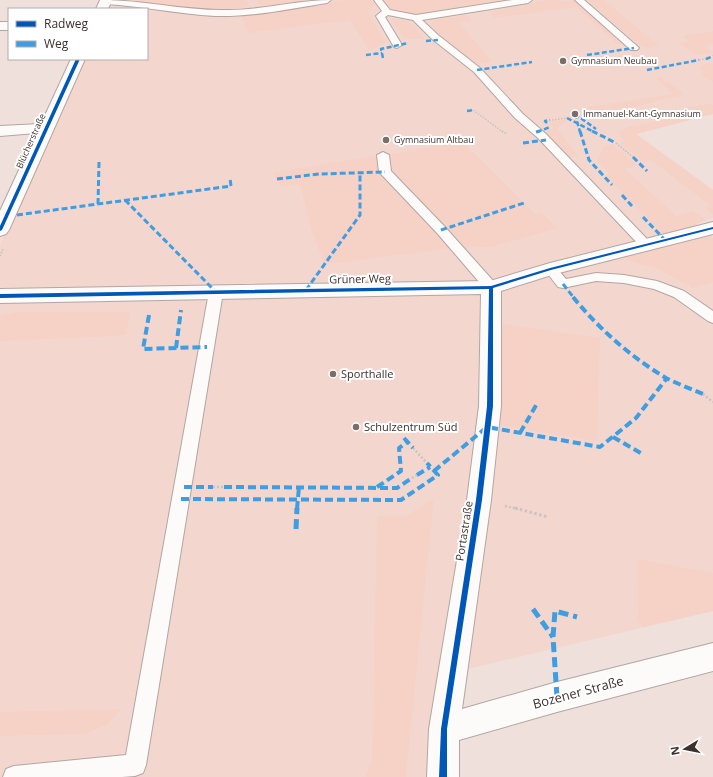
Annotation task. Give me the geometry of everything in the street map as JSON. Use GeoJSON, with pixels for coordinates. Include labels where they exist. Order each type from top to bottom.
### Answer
{"type":"FeatureCollection","features":[{"type":"Feature","properties":{"kind":"street","name":"Blücherstraße"},"geometry":{"type":"LineString","coordinates":[[0,230],[45,128],[78,60]]}},
{"type":"Feature","properties":{"kind":"street"},"geometry":{"type":"LineString","coordinates":[[0,132],[45,128]]}},
{"type":"Feature","properties":{"kind":"street","name":"Grüner Weg"},"geometry":{"type":"LineString","coordinates":[[0,296],[492,287],[550,269],[645,244],[711,230]]}},
{"type":"Feature","properties":{"kind":"street","name":"Portastraße"},"geometry":{"type":"LineString","coordinates":[[443,777],[444,729],[479,500],[490,406],[492,287]]}},
{"type":"Feature","properties":{"kind":"street","name":"Bozener Straße"},"geometry":{"type":"LineString","coordinates":[[444,729],[557,697],[713,657]]}},
{"type":"Feature","properties":{"kind":"lane"},"geometry":{"type":"LineString","coordinates":[[104,3],[134,3],[215,13],[272,10],[327,0]]}},
{"type":"Feature","properties":{"kind":"lane"},"geometry":{"type":"LineString","coordinates":[[378,0],[387,12]]}},
{"type":"Feature","properties":{"kind":"lane"},"geometry":{"type":"LineString","coordinates":[[397,45],[380,16],[387,12],[416,18],[528,0]]}},
{"type":"Feature","properties":{"kind":"lane"},"geometry":{"type":"LineString","coordinates":[[579,0],[634,48]]}},
{"type":"Feature","properties":{"kind":"lane"},"geometry":{"type":"LineString","coordinates":[[416,18],[435,37],[477,70],[519,116],[542,136],[645,244]]}},
{"type":"Feature","properties":{"kind":"lane"},"geometry":{"type":"LineString","coordinates":[[382,155],[384,172],[441,230],[492,287]]}},
{"type":"Feature","properties":{"kind":"lane"},"geometry":{"type":"LineString","coordinates":[[550,269],[563,284],[596,277],[624,279],[656,285],[679,294],[713,318]]}},
{"type":"Feature","properties":{"kind":"lane"},"geometry":{"type":"LineString","coordinates":[[14,777],[135,765],[216,292]]}},
{"type":"Feature","properties":{"kind":"path"},"geometry":{"type":"LineString","coordinates":[[699,60],[706,59]]}},
{"type":"Feature","properties":{"kind":"path"},"geometry":{"type":"LineString","coordinates":[[473,110],[484,119],[510,135]]}},
{"type":"Feature","properties":{"kind":"path"},"geometry":{"type":"LineString","coordinates":[[550,120],[567,118]]}},
{"type":"Feature","properties":{"kind":"path"},"geometry":{"type":"LineString","coordinates":[[616,143],[633,157]]}},
{"type":"Feature","properties":{"kind":"path"},"geometry":{"type":"LineString","coordinates":[[703,394],[713,402]]}},
{"type":"Feature","properties":{"kind":"path"},"geometry":{"type":"LineString","coordinates":[[413,448],[427,464]]}},
{"type":"Feature","properties":{"kind":"path"},"geometry":{"type":"LineString","coordinates":[[412,478],[417,475]]}},
{"type":"Feature","properties":{"kind":"path"},"geometry":{"type":"LineString","coordinates":[[213,488],[224,487]]}},
{"type":"Feature","properties":{"kind":"path"},"geometry":{"type":"LineString","coordinates":[[529,512],[548,517]]}},
{"type":"Feature","properties":{"kind":"shaded area","name":"Schulzentrum Süd"},"geometry":{"type":"Polygon","coordinates":[[[114,0],[713,0],[713,114],[636,134],[713,190],[713,218],[696,224],[713,238],[713,611],[443,675],[438,777],[0,777],[0,244],[51,127],[84,60],[148,60],[148,8],[110,8],[114,0]]]}},
{"type":"Feature","properties":{"kind":"shaded area"},"geometry":{"type":"Polygon","coordinates":[[[125,0],[247,0],[249,5],[242,8],[210,9],[150,4],[125,0]]]}},
{"type":"Feature","properties":{"kind":"shaded area"},"geometry":{"type":"Polygon","coordinates":[[[257,0],[307,0],[264,6],[259,4],[257,0]]]}},
{"type":"Feature","properties":{"kind":"shaded area"},"geometry":{"type":"Polygon","coordinates":[[[343,0],[371,0],[374,3],[368,13],[387,43],[378,46],[375,49],[369,50],[350,20],[248,33],[241,15],[275,12],[343,0]]]}},
{"type":"Feature","properties":{"kind":"shaded area"},"geometry":{"type":"Polygon","coordinates":[[[382,0],[507,0],[414,15],[394,10],[388,7],[382,0]]]}},
{"type":"Feature","properties":{"kind":"shaded area"},"geometry":{"type":"Polygon","coordinates":[[[548,0],[575,1],[622,43],[617,44],[576,7],[494,18],[491,14],[493,11],[548,0]]]}},
{"type":"Feature","properties":{"kind":"shaded area"},"geometry":{"type":"Polygon","coordinates":[[[587,0],[604,0],[659,46],[648,48],[639,45],[587,0]]]}},
{"type":"Feature","properties":{"kind":"shaded area"},"geometry":{"type":"Polygon","coordinates":[[[466,15],[471,21],[459,23],[492,61],[477,64],[436,31],[431,25],[432,21],[439,19],[466,15]]]}},
{"type":"Feature","properties":{"kind":"shaded area"},"geometry":{"type":"Polygon","coordinates":[[[393,19],[403,20],[412,24],[424,39],[405,39],[391,21],[393,19]]]}},
{"type":"Feature","properties":{"kind":"shaded area"},"geometry":{"type":"Polygon","coordinates":[[[713,31],[713,44],[706,46],[713,53],[695,55],[679,43],[690,42],[683,36],[713,31]]]}},
{"type":"Feature","properties":{"kind":"shaded area"},"geometry":{"type":"Polygon","coordinates":[[[710,63],[713,64],[713,82],[705,78],[699,66],[710,63]]]}},
{"type":"Feature","properties":{"kind":"shaded area"},"geometry":{"type":"Polygon","coordinates":[[[660,77],[683,93],[679,97],[655,101],[653,103],[630,108],[627,112],[603,116],[592,114],[582,108],[673,94],[656,78],[660,77]]]}},
{"type":"Feature","properties":{"kind":"shaded area"},"geometry":{"type":"Polygon","coordinates":[[[709,104],[713,105],[713,114],[636,134],[713,190],[713,214],[705,208],[711,206],[651,160],[644,162],[620,143],[624,141],[618,132],[630,126],[653,122],[660,117],[680,113],[687,107],[709,104]]]}},
{"type":"Feature","properties":{"kind":"shaded area"},"geometry":{"type":"Polygon","coordinates":[[[568,119],[557,129],[579,156],[569,158],[543,132],[553,128],[549,122],[568,119]]]}},
{"type":"Feature","properties":{"kind":"shaded area"},"geometry":{"type":"Polygon","coordinates":[[[459,138],[535,214],[541,212],[558,228],[491,247],[455,248],[325,264],[312,233],[300,184],[280,186],[274,172],[432,147],[430,143],[459,138]]]}},
{"type":"Feature","properties":{"kind":"shaded area"},"geometry":{"type":"Polygon","coordinates":[[[612,144],[637,165],[625,169],[676,216],[693,211],[706,220],[696,224],[701,228],[665,236],[606,176],[610,174],[597,161],[604,146],[612,144]]]}},
{"type":"Feature","properties":{"kind":"shaded area"},"geometry":{"type":"Polygon","coordinates":[[[711,236],[713,238],[713,282],[693,288],[656,268],[631,262],[623,257],[711,236]]]}},
{"type":"Feature","properties":{"kind":"shaded area"},"geometry":{"type":"Polygon","coordinates":[[[15,312],[130,312],[126,334],[118,336],[0,341],[0,316],[15,312]]]}},
{"type":"Feature","properties":{"kind":"shaded area"},"geometry":{"type":"Polygon","coordinates":[[[503,324],[600,338],[597,441],[491,424],[503,324]]]}},
{"type":"Feature","properties":{"kind":"shaded area"},"geometry":{"type":"Polygon","coordinates":[[[434,498],[406,777],[365,777],[372,761],[377,516],[407,516],[434,498]]]}},
{"type":"Feature","properties":{"kind":"shaded area"},"geometry":{"type":"Polygon","coordinates":[[[637,559],[713,573],[713,611],[644,627],[638,621],[637,559]]]}},
{"type":"Feature","properties":{"kind":"shaded area"},"geometry":{"type":"Polygon","coordinates":[[[121,709],[108,724],[85,734],[0,736],[0,712],[121,709]]]}},
{"type":"Feature","properties":{"kind":"marked path"},"geometry":{"type":"LineString","coordinates":[[426,41],[438,40]]}},
{"type":"Feature","properties":{"kind":"marked path"},"geometry":{"type":"LineString","coordinates":[[383,58],[381,49],[408,43]]}},
{"type":"Feature","properties":{"kind":"marked path"},"geometry":{"type":"LineString","coordinates":[[587,55],[634,48]]}},
{"type":"Feature","properties":{"kind":"marked path"},"geometry":{"type":"LineString","coordinates":[[366,55],[382,53]]}},
{"type":"Feature","properties":{"kind":"marked path"},"geometry":{"type":"LineString","coordinates":[[706,59],[713,56]]}},
{"type":"Feature","properties":{"kind":"marked path"},"geometry":{"type":"LineString","coordinates":[[647,70],[699,60]]}},
{"type":"Feature","properties":{"kind":"marked path"},"geometry":{"type":"LineString","coordinates":[[477,70],[532,62]]}},
{"type":"Feature","properties":{"kind":"marked path"},"geometry":{"type":"LineString","coordinates":[[467,111],[473,110]]}},
{"type":"Feature","properties":{"kind":"marked path"},"geometry":{"type":"LineString","coordinates":[[575,114],[589,160],[612,185]]}},
{"type":"Feature","properties":{"kind":"marked path"},"geometry":{"type":"LineString","coordinates":[[575,114],[596,129]]}},
{"type":"Feature","properties":{"kind":"marked path"},"geometry":{"type":"LineString","coordinates":[[567,118],[616,143]]}},
{"type":"Feature","properties":{"kind":"marked path"},"geometry":{"type":"LineString","coordinates":[[547,123],[545,121],[550,120]]}},
{"type":"Feature","properties":{"kind":"marked path"},"geometry":{"type":"LineString","coordinates":[[536,132],[550,127]]}},
{"type":"Feature","properties":{"kind":"marked path"},"geometry":{"type":"LineString","coordinates":[[523,143],[546,140]]}},
{"type":"Feature","properties":{"kind":"marked path"},"geometry":{"type":"LineString","coordinates":[[633,157],[647,171]]}},
{"type":"Feature","properties":{"kind":"marked path"},"geometry":{"type":"LineString","coordinates":[[98,204],[99,162]]}},
{"type":"Feature","properties":{"kind":"marked path"},"geometry":{"type":"LineString","coordinates":[[306,290],[360,215],[360,172]]}},
{"type":"Feature","properties":{"kind":"marked path"},"geometry":{"type":"LineString","coordinates":[[277,179],[319,174],[385,172]]}},
{"type":"Feature","properties":{"kind":"marked path"},"geometry":{"type":"LineString","coordinates":[[17,215],[231,186],[230,178]]}},
{"type":"Feature","properties":{"kind":"marked path"},"geometry":{"type":"LineString","coordinates":[[622,195],[632,206]]}},
{"type":"Feature","properties":{"kind":"marked path"},"geometry":{"type":"LineString","coordinates":[[125,200],[216,292]]}},
{"type":"Feature","properties":{"kind":"marked path"},"geometry":{"type":"LineString","coordinates":[[441,230],[524,203]]}},
{"type":"Feature","properties":{"kind":"marked path"},"geometry":{"type":"LineString","coordinates":[[643,217],[664,239]]}},
{"type":"Feature","properties":{"kind":"marked path"},"geometry":{"type":"LineString","coordinates":[[563,284],[590,318],[627,350],[667,378],[703,394]]}},
{"type":"Feature","properties":{"kind":"marked path"},"geometry":{"type":"LineString","coordinates":[[176,348],[181,310]]}},
{"type":"Feature","properties":{"kind":"marked path"},"geometry":{"type":"LineString","coordinates":[[149,315],[143,349],[207,347]]}},
{"type":"Feature","properties":{"kind":"marked path"},"geometry":{"type":"LineString","coordinates":[[434,471],[487,427],[600,447],[636,418],[667,378]]}},
{"type":"Feature","properties":{"kind":"marked path"},"geometry":{"type":"LineString","coordinates":[[520,433],[538,402]]}},
{"type":"Feature","properties":{"kind":"marked path"},"geometry":{"type":"LineString","coordinates":[[613,437],[644,455]]}},
{"type":"Feature","properties":{"kind":"marked path"},"geometry":{"type":"LineString","coordinates":[[404,438],[413,448]]}},
{"type":"Feature","properties":{"kind":"marked path"},"geometry":{"type":"LineString","coordinates":[[377,487],[401,471],[399,448],[407,442]]}},
{"type":"Feature","properties":{"kind":"marked path"},"geometry":{"type":"LineString","coordinates":[[181,499],[401,500],[438,475],[427,463]]}},
{"type":"Feature","properties":{"kind":"marked path"},"geometry":{"type":"LineString","coordinates":[[417,475],[430,467]]}},
{"type":"Feature","properties":{"kind":"marked path"},"geometry":{"type":"LineString","coordinates":[[224,487],[397,488],[412,478]]}},
{"type":"Feature","properties":{"kind":"marked path"},"geometry":{"type":"LineString","coordinates":[[184,487],[213,487]]}},
{"type":"Feature","properties":{"kind":"marked path"},"geometry":{"type":"LineString","coordinates":[[296,529],[299,487]]}},
{"type":"Feature","properties":{"kind":"marked path"},"geometry":{"type":"LineString","coordinates":[[533,609],[553,637]]}},
{"type":"Feature","properties":{"kind":"marked path"},"geometry":{"type":"LineString","coordinates":[[557,697],[553,637],[555,611],[577,617]]}},
{"type":"Feature","properties":{"kind":"cycle path"},"geometry":{"type":"LineString","coordinates":[[0,230],[78,60]]}},
{"type":"Feature","properties":{"kind":"cycle path"},"geometry":{"type":"LineString","coordinates":[[0,296],[491,287],[550,269],[713,228]]}},
{"type":"Feature","properties":{"kind":"cycle path"},"geometry":{"type":"LineString","coordinates":[[443,777],[444,729],[479,500],[490,406],[491,287]]}},
{"type":"Feature","properties":{"kind":"place","name":"Gymnasium Neubau"},"geometry":{"type":"Point","coordinates":[563,61]}},
{"type":"Feature","properties":{"kind":"place","name":"Immanuel-Kant-Gymnasium"},"geometry":{"type":"Point","coordinates":[575,114]}},
{"type":"Feature","properties":{"kind":"place","name":"Gymnasium Altbau"},"geometry":{"type":"Point","coordinates":[386,140]}},
{"type":"Feature","properties":{"kind":"place","name":"Sporthalle"},"geometry":{"type":"Point","coordinates":[333,374]}},
{"type":"Feature","properties":{"kind":"place","name":"Schulzentrum Süd"},"geometry":{"type":"Point","coordinates":[356,427]}}]}
